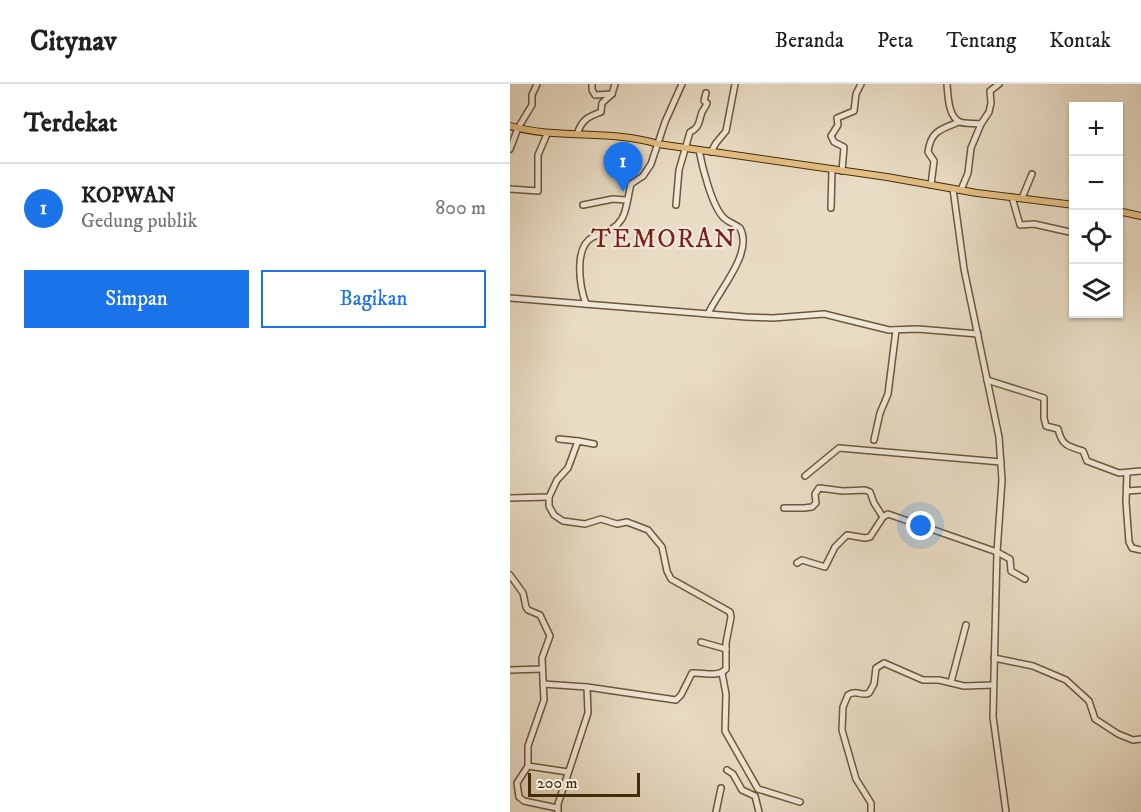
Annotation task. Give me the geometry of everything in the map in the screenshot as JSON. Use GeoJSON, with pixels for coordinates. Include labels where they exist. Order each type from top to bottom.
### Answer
{"type":"FeatureCollection","features":[{"type":"Feature","properties":{"kind":"main road"},"geometry":{"type":"LineString","coordinates":[[510,126],[547,134],[618,136],[953,189],[1069,204]]}},
{"type":"Feature","properties":{"kind":"main road"},"geometry":{"type":"LineString","coordinates":[[1123,212],[1141,216]]}},
{"type":"Feature","properties":{"kind":"street"},"geometry":{"type":"LineString","coordinates":[[510,149],[518,128],[532,105],[532,95],[537,84]]}},
{"type":"Feature","properties":{"kind":"street"},"geometry":{"type":"LineString","coordinates":[[592,84],[594,95],[612,94]]}},
{"type":"Feature","properties":{"kind":"street"},"geometry":{"type":"LineString","coordinates":[[577,134],[582,121],[600,113],[602,103],[612,94],[615,84]]}},
{"type":"Feature","properties":{"kind":"street"},"geometry":{"type":"LineString","coordinates":[[586,304],[580,270],[583,249],[590,239],[609,231],[620,222],[631,184],[648,170],[665,122],[682,84]]}},
{"type":"Feature","properties":{"kind":"street"},"geometry":{"type":"LineString","coordinates":[[711,152],[726,131],[735,84]]}},
{"type":"Feature","properties":{"kind":"street"},"geometry":{"type":"LineString","coordinates":[[842,171],[844,147],[834,142],[831,136],[838,125],[837,118],[854,111],[856,94],[861,84]]}},
{"type":"Feature","properties":{"kind":"street"},"geometry":{"type":"LineString","coordinates":[[947,84],[950,108],[959,122]]}},
{"type":"Feature","properties":{"kind":"street"},"geometry":{"type":"LineString","coordinates":[[961,190],[968,173],[969,152],[989,112],[991,89],[999,84]]}},
{"type":"Feature","properties":{"kind":"street"},"geometry":{"type":"LineString","coordinates":[[676,205],[678,176],[684,148],[690,132],[695,130],[702,120],[702,112],[707,106],[704,101],[706,93]]}},
{"type":"Feature","properties":{"kind":"street"},"geometry":{"type":"LineString","coordinates":[[931,185],[934,161],[928,152],[930,143],[940,129],[959,122],[981,124]]}},
{"type":"Feature","properties":{"kind":"street"},"geometry":{"type":"LineString","coordinates":[[510,189],[538,191],[538,155],[547,134]]}},
{"type":"Feature","properties":{"kind":"street"},"geometry":{"type":"LineString","coordinates":[[699,150],[716,207],[723,218],[740,228],[744,237],[742,251],[733,271],[708,314]]}},
{"type":"Feature","properties":{"kind":"street"},"geometry":{"type":"LineString","coordinates":[[831,208],[832,169]]}},
{"type":"Feature","properties":{"kind":"street"},"geometry":{"type":"LineString","coordinates":[[1022,198],[1032,174]]}},
{"type":"Feature","properties":{"kind":"street"},"geometry":{"type":"LineString","coordinates":[[953,189],[964,269],[997,419],[1001,462],[993,685],[995,735],[1006,812]]}},
{"type":"Feature","properties":{"kind":"street"},"geometry":{"type":"LineString","coordinates":[[1012,197],[1020,225],[1034,224],[1069,232]]}},
{"type":"Feature","properties":{"kind":"street"},"geometry":{"type":"LineString","coordinates":[[583,205],[613,199],[626,200]]}},
{"type":"Feature","properties":{"kind":"street"},"geometry":{"type":"LineString","coordinates":[[510,298],[773,318],[824,314],[874,327],[896,330],[978,334]]}},
{"type":"Feature","properties":{"kind":"street"},"geometry":{"type":"LineString","coordinates":[[874,440],[880,413],[888,394],[896,330]]}},
{"type":"Feature","properties":{"kind":"street"},"geometry":{"type":"LineString","coordinates":[[987,380],[1042,396],[1045,401],[1043,410],[1046,426],[1058,429],[1061,439],[1068,446],[1083,451],[1087,461],[1115,472],[1141,471]]}},
{"type":"Feature","properties":{"kind":"street"},"geometry":{"type":"LineString","coordinates":[[559,440],[594,444]]}},
{"type":"Feature","properties":{"kind":"street"},"geometry":{"type":"LineString","coordinates":[[578,441],[573,458],[552,489],[549,506],[557,519],[585,524],[603,519],[617,524],[630,523],[648,530],[662,547],[666,571],[671,579],[730,612],[726,666],[722,673],[726,694],[726,733],[758,789],[800,802]]}},
{"type":"Feature","properties":{"kind":"street"},"geometry":{"type":"LineString","coordinates":[[805,476],[839,448],[1001,462]]}},
{"type":"Feature","properties":{"kind":"street"},"geometry":{"type":"LineString","coordinates":[[1127,473],[1129,542],[1132,548],[1141,550]]}},
{"type":"Feature","properties":{"kind":"street"},"geometry":{"type":"LineString","coordinates":[[784,508],[812,507],[816,503],[815,494],[819,488],[843,491],[865,490],[870,492],[883,517]]}},
{"type":"Feature","properties":{"kind":"street"},"geometry":{"type":"LineString","coordinates":[[1127,490],[1141,490]]}},
{"type":"Feature","properties":{"kind":"street"},"geometry":{"type":"LineString","coordinates":[[510,498],[549,497]]}},
{"type":"Feature","properties":{"kind":"street"},"geometry":{"type":"LineString","coordinates":[[797,563],[802,560],[825,567],[835,547],[847,535],[870,537],[883,517],[888,514],[997,552],[1010,559],[1011,571],[1025,579]]}},
{"type":"Feature","properties":{"kind":"street"},"geometry":{"type":"LineString","coordinates":[[510,575],[523,593],[528,610],[540,615],[549,632],[549,640],[543,653],[544,700],[528,746],[528,766],[517,783],[519,797],[524,801],[557,810],[588,713],[587,687]]}},
{"type":"Feature","properties":{"kind":"street"},"geometry":{"type":"LineString","coordinates":[[951,682],[966,625]]}},
{"type":"Feature","properties":{"kind":"street"},"geometry":{"type":"LineString","coordinates":[[701,642],[726,649]]}},
{"type":"Feature","properties":{"kind":"street"},"geometry":{"type":"LineString","coordinates":[[994,657],[1033,666],[1066,680],[1089,701],[1095,719],[1115,733],[1133,740],[1141,739]]}},
{"type":"Feature","properties":{"kind":"street"},"geometry":{"type":"LineString","coordinates":[[871,812],[871,802],[856,779],[842,730],[842,711],[846,697],[855,692],[869,693],[874,684],[876,668],[884,663],[923,680],[939,680],[964,686],[993,685]]}},
{"type":"Feature","properties":{"kind":"street"},"geometry":{"type":"LineString","coordinates":[[510,670],[542,669]]}},
{"type":"Feature","properties":{"kind":"street"},"geometry":{"type":"LineString","coordinates":[[543,684],[587,687],[676,700],[692,673],[722,673]]}},
{"type":"Feature","properties":{"kind":"street"},"geometry":{"type":"LineString","coordinates":[[528,766],[568,772]]}},
{"type":"Feature","properties":{"kind":"street"},"geometry":{"type":"LineString","coordinates":[[727,770],[733,774],[742,790],[755,796],[759,812]]}},
{"type":"Feature","properties":{"kind":"street"},"geometry":{"type":"LineString","coordinates":[[716,812],[721,788]]}},
{"type":"Feature","properties":{"kind":"place","name":"KOPWAN"},"geometry":{"type":"Point","coordinates":[623,192]}},
{"type":"Feature","properties":{"kind":"district","name":"TEMORAN"},"geometry":{"type":"Point","coordinates":[664,238]}}]}
